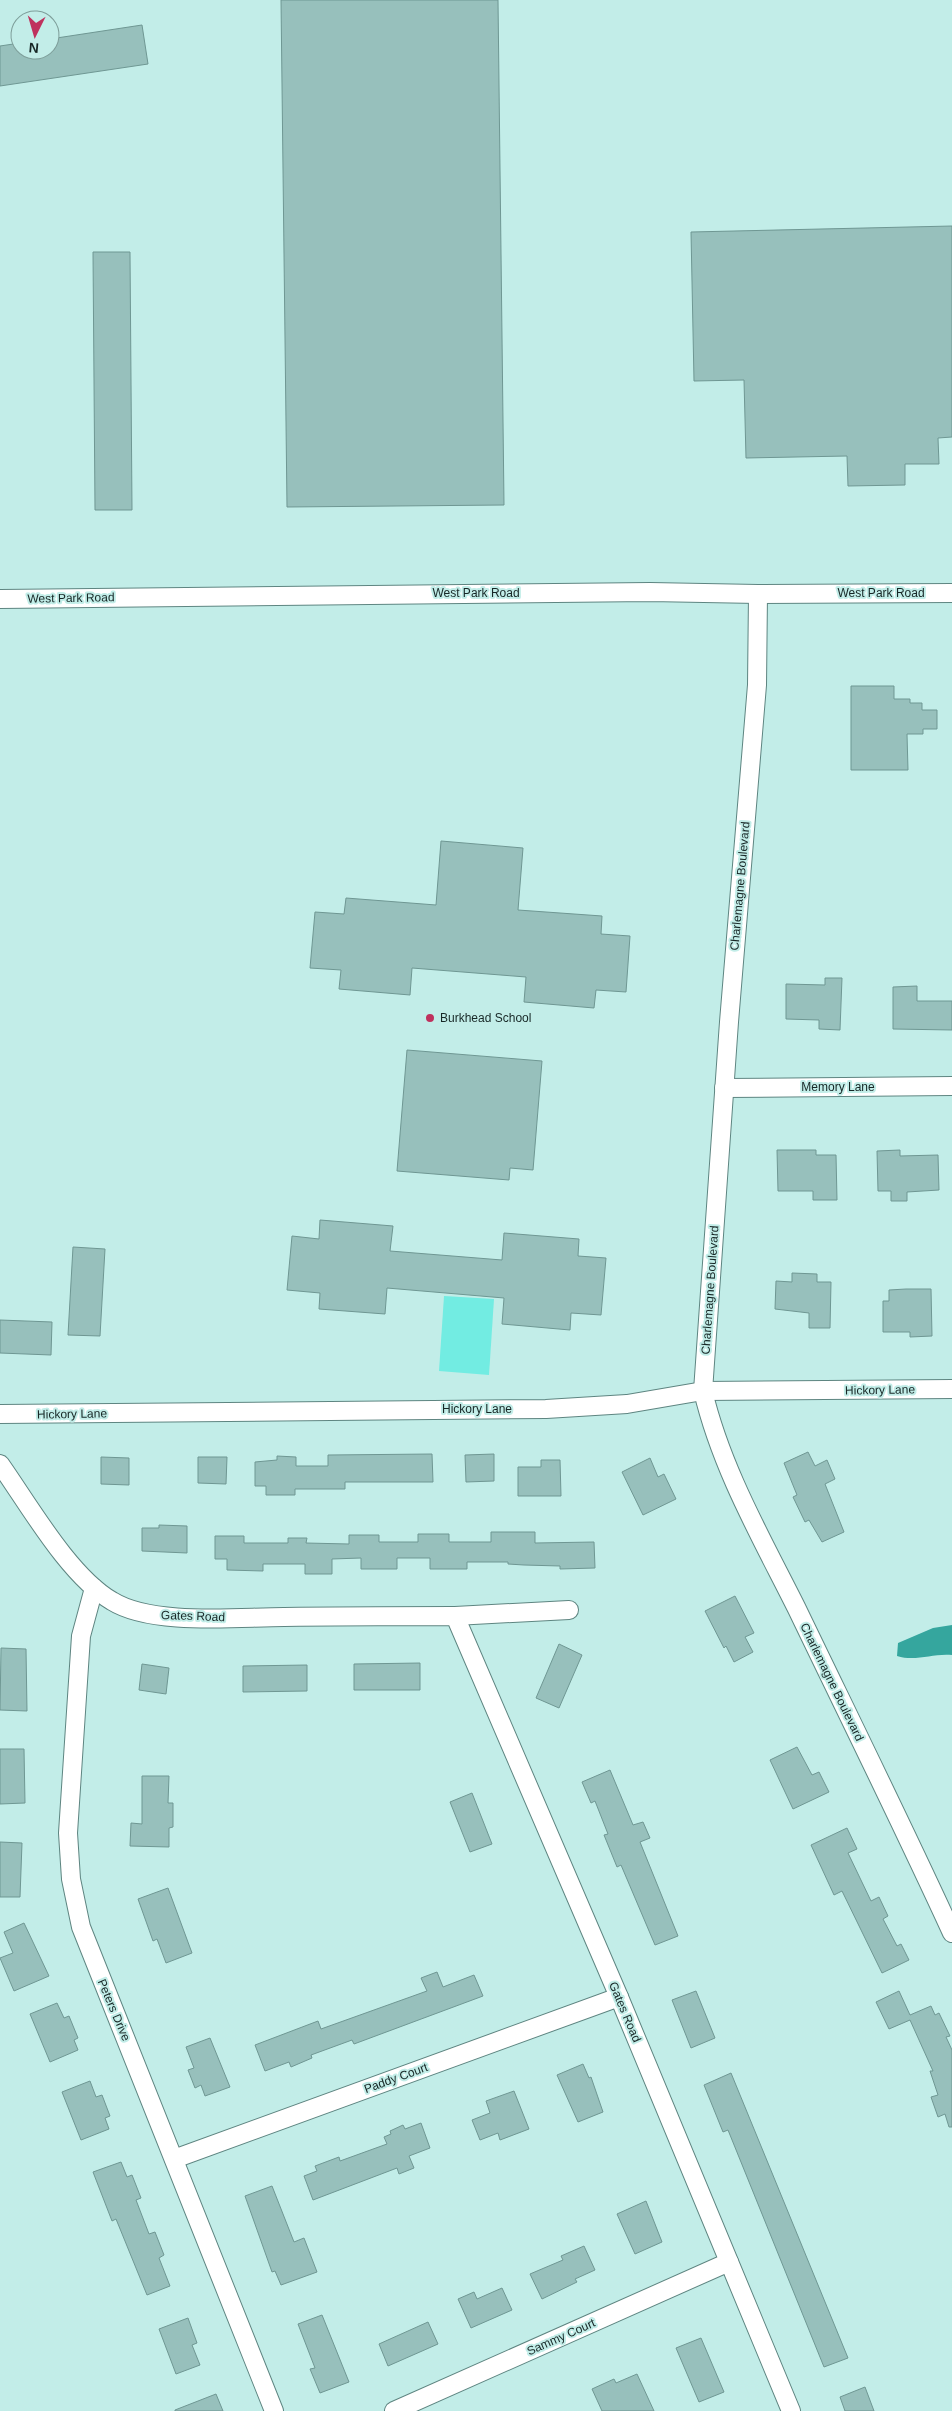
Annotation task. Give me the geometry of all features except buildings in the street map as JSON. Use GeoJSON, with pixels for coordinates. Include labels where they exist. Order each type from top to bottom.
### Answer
{"type":"FeatureCollection","features":[{"type":"Feature","properties":{"kind":"street","name":"West Park Road"},"geometry":{"type":"LineString","coordinates":[[0,599],[650,592],[758,594],[952,593]]}},
{"type":"Feature","properties":{"kind":"street","name":"Charlemagne Boulevard"},"geometry":{"type":"LineString","coordinates":[[758,594],[757,685],[724,1088],[703,1392],[714,1432],[745,1503],[952,1932]]}},
{"type":"Feature","properties":{"kind":"street","name":"Memory Lane"},"geometry":{"type":"LineString","coordinates":[[724,1088],[952,1086]]}},
{"type":"Feature","properties":{"kind":"street","name":"Hickory Lane"},"geometry":{"type":"LineString","coordinates":[[0,1414],[546,1409],[627,1404],[703,1392],[952,1389]]}},
{"type":"Feature","properties":{"kind":"street","name":"Gates Road"},"geometry":{"type":"LineString","coordinates":[[0,1464],[75,1571],[112,1602],[133,1610],[156,1615],[202,1618],[455,1616],[569,1610]]}},
{"type":"Feature","properties":{"kind":"street","name":"Peters Drive"},"geometry":{"type":"LineString","coordinates":[[94,1588],[81,1636],[68,1833],[71,1879],[81,1927],[274,2411]]}},
{"type":"Feature","properties":{"kind":"street","name":"Gates Road"},"geometry":{"type":"LineString","coordinates":[[455,1616],[619,1997],[791,2411]]}},
{"type":"Feature","properties":{"kind":"street","name":"Paddy Court"},"geometry":{"type":"LineString","coordinates":[[174,2159],[619,1997]]}},
{"type":"Feature","properties":{"kind":"street","name":"Sammy Court"},"geometry":{"type":"LineString","coordinates":[[394,2411],[729,2262]]}},
{"type":"Feature","properties":{"kind":"shaded area"},"geometry":{"type":"Polygon","coordinates":[[[444,1296],[494,1299],[489,1375],[439,1371],[444,1296]]]}},
{"type":"Feature","properties":{"kind":"shaded area"},"geometry":{"type":"Polygon","coordinates":[[[952,1625],[952,1655],[918,1658],[897,1656],[898,1643],[933,1628],[952,1625]]]}},
{"type":"Feature","properties":{"kind":"place","name":"Burkhead School"},"geometry":{"type":"Point","coordinates":[430,1018]}}]}
